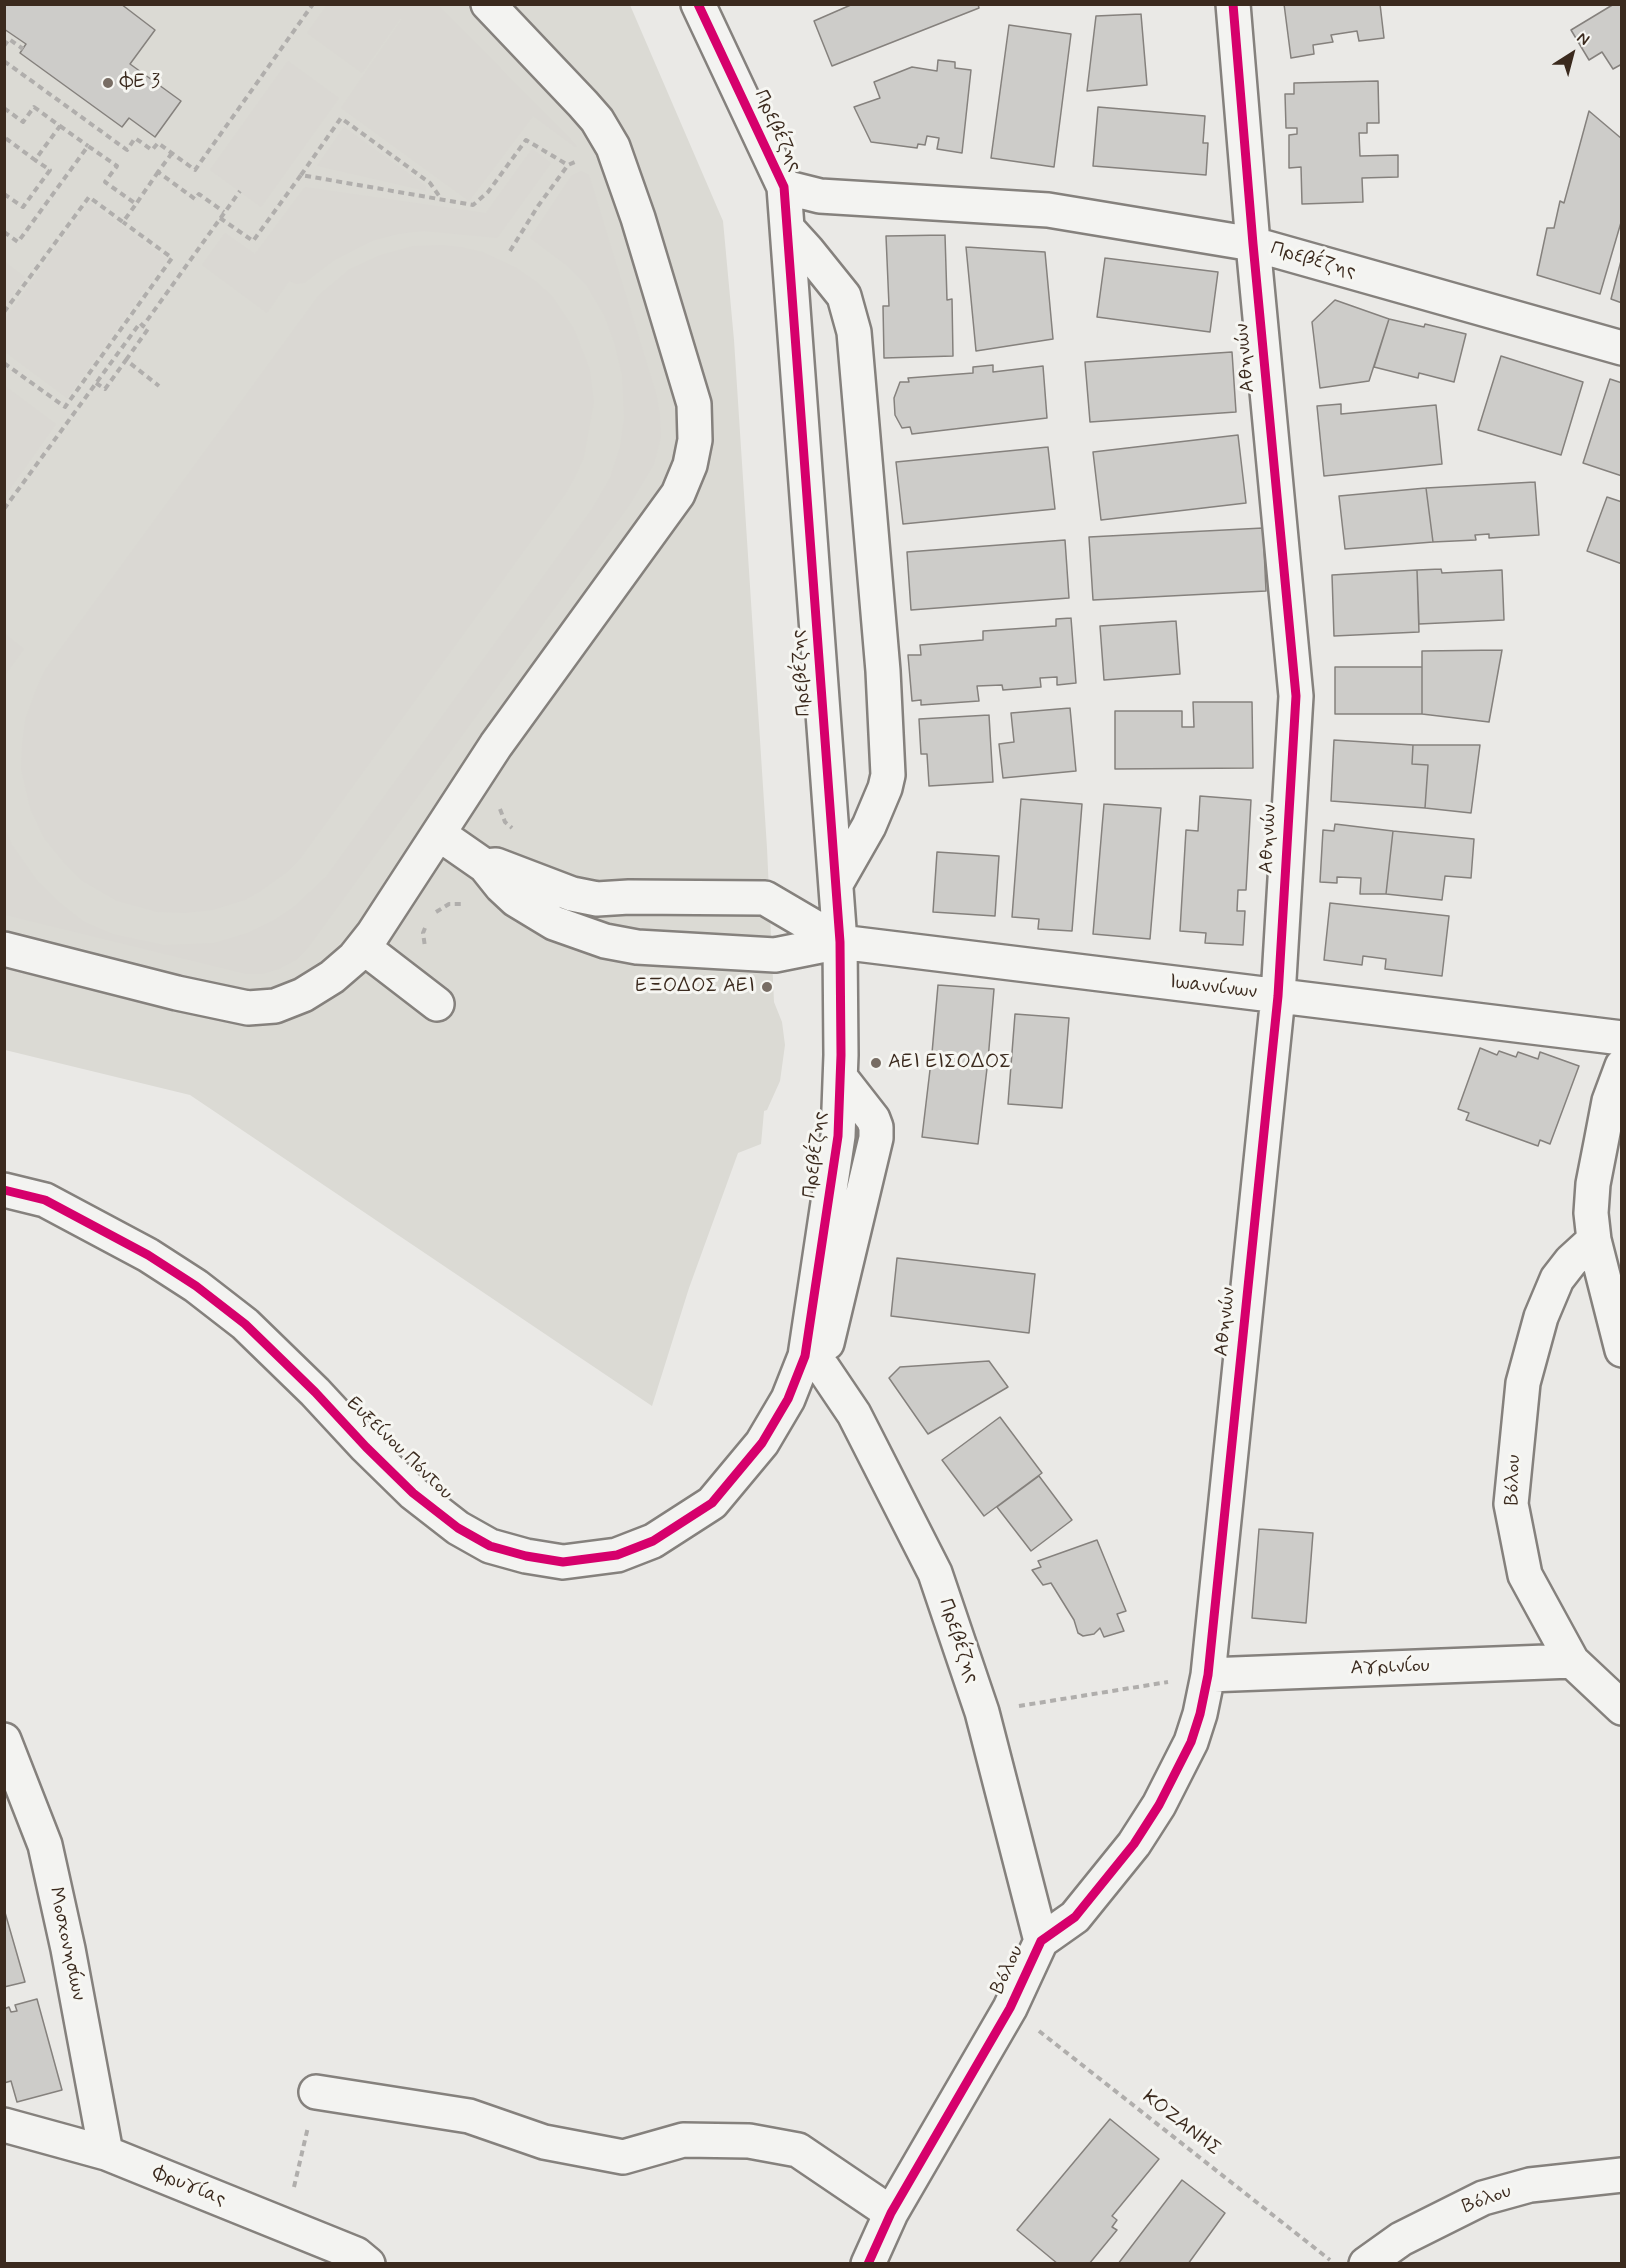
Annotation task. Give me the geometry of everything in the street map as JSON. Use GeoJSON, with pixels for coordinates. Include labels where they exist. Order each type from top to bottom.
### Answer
{"type":"FeatureCollection","features":[{"type":"Feature","properties":{"kind":"street"},"geometry":{"type":"LineString","coordinates":[[4,949],[177,993],[248,1008],[275,1006],[303,995],[332,977],[363,947],[496,745],[675,500],[690,465],[695,440],[694,404],[638,218],[613,147],[597,120],[488,4]]}},
{"type":"Feature","properties":{"kind":"street","name":"Πρεβέζης"},"geometry":{"type":"LineString","coordinates":[[698,4],[784,187],[840,942],[841,1078],[838,1136],[812,1360],[854,1414],[935,1574],[982,1712],[1041,1941]]}},
{"type":"Feature","properties":{"kind":"street","name":"Αθηνών"},"geometry":{"type":"LineString","coordinates":[[1208,1675],[1278,996],[1296,696],[1253,244],[1233,4]]}},
{"type":"Feature","properties":{"kind":"street","name":"Πρεβέζης"},"geometry":{"type":"LineString","coordinates":[[784,187],[820,196],[1048,210],[1253,244],[1622,348]]}},
{"type":"Feature","properties":{"kind":"street"},"geometry":{"type":"LineString","coordinates":[[786,228],[844,296],[854,332],[862,403],[888,774],[880,802],[837,882]]}},
{"type":"Feature","properties":{"kind":"street"},"geometry":{"type":"LineString","coordinates":[[439,834],[485,866],[516,900],[555,923],[605,941],[637,947],[762,955],[775,955],[840,942]]}},
{"type":"Feature","properties":{"kind":"street"},"geometry":{"type":"LineString","coordinates":[[485,866],[496,865],[572,894],[597,899],[629,897],[765,898],[840,942]]}},
{"type":"Feature","properties":{"kind":"street","name":"Ιωαννίνων"},"geometry":{"type":"LineString","coordinates":[[840,942],[1622,1038]]}},
{"type":"Feature","properties":{"kind":"street"},"geometry":{"type":"LineString","coordinates":[[363,947],[437,1004]]}},
{"type":"Feature","properties":{"kind":"street"},"geometry":{"type":"LineString","coordinates":[[1622,1066],[1609,1101],[1593,1184],[1591,1213],[1594,1240],[1622,1350]]}},
{"type":"Feature","properties":{"kind":"street","name":"Ευξείνου Πόντου"},"geometry":{"type":"LineString","coordinates":[[4,1191],[45,1200],[148,1255],[196,1286],[245,1324],[413,1493],[458,1528],[490,1546],[526,1556],[563,1562],[617,1555],[653,1541],[712,1503],[762,1443],[812,1360]]}},
{"type":"Feature","properties":{"kind":"street","name":"Βόλου"},"geometry":{"type":"LineString","coordinates":[[1594,1240],[1571,1261],[1557,1279],[1541,1317],[1523,1383],[1511,1504],[1525,1575],[1572,1661],[1622,1708]]}},
{"type":"Feature","properties":{"kind":"street","name":"Αγρινίου"},"geometry":{"type":"LineString","coordinates":[[1208,1675],[1572,1661]]}},
{"type":"Feature","properties":{"kind":"street","name":"Βόλου"},"geometry":{"type":"LineString","coordinates":[[867,2264],[891,2213],[1010,2008],[1041,1941],[1075,1917],[1134,1844],[1160,1805],[1191,1743],[1208,1675]]}},
{"type":"Feature","properties":{"kind":"street","name":"Mοσχονησίων"},"geometry":{"type":"LineString","coordinates":[[4,1740],[45,1845],[68,1949],[106,2153]]}},
{"type":"Feature","properties":{"kind":"street"},"geometry":{"type":"LineString","coordinates":[[316,2091],[469,2116],[544,2142],[623,2157],[683,2140],[749,2140],[798,2150],[891,2213]]}},
{"type":"Feature","properties":{"kind":"street","name":"Φρυγίας"},"geometry":{"type":"LineString","coordinates":[[4,2125],[106,2153],[356,2254],[368,2264]]}},
{"type":"Feature","properties":{"kind":"street","name":"Βόλου"},"geometry":{"type":"LineString","coordinates":[[1366,2264],[1401,2238],[1483,2198],[1530,2185],[1622,2175]]}},
{"type":"Feature","properties":{"kind":"path"},"geometry":{"type":"LineString","coordinates":[[4,61],[127,150],[135,138],[152,150],[158,142],[195,170],[314,4]]}},
{"type":"Feature","properties":{"kind":"path"},"geometry":{"type":"LineString","coordinates":[[4,46],[11,37],[23,49]]}},
{"type":"Feature","properties":{"kind":"path"},"geometry":{"type":"LineString","coordinates":[[4,108],[23,122],[34,107],[117,166],[105,182],[136,204]]}},
{"type":"Feature","properties":{"kind":"path"},"geometry":{"type":"LineString","coordinates":[[220,218],[253,241],[342,118],[430,183],[442,200]]}},
{"type":"Feature","properties":{"kind":"path"},"geometry":{"type":"LineString","coordinates":[[35,160],[60,126]]}},
{"type":"Feature","properties":{"kind":"path"},"geometry":{"type":"LineString","coordinates":[[4,137],[50,170],[23,207],[4,194]]}},
{"type":"Feature","properties":{"kind":"path"},"geometry":{"type":"LineString","coordinates":[[301,175],[466,205],[477,203],[526,140],[568,165]]}},
{"type":"Feature","properties":{"kind":"path"},"geometry":{"type":"LineString","coordinates":[[4,232],[18,242],[88,146]]}},
{"type":"Feature","properties":{"kind":"path"},"geometry":{"type":"LineString","coordinates":[[123,222],[172,153]]}},
{"type":"Feature","properties":{"kind":"path"},"geometry":{"type":"LineString","coordinates":[[510,251],[568,165],[582,160]]}},
{"type":"Feature","properties":{"kind":"path"},"geometry":{"type":"LineString","coordinates":[[158,172],[195,199],[199,194],[224,212]]}},
{"type":"Feature","properties":{"kind":"path"},"geometry":{"type":"LineString","coordinates":[[144,326],[240,191]]}},
{"type":"Feature","properties":{"kind":"path"},"geometry":{"type":"LineString","coordinates":[[4,312],[88,197],[172,258],[65,406],[4,363]]}},
{"type":"Feature","properties":{"kind":"path"},"geometry":{"type":"LineString","coordinates":[[4,509],[96,383],[140,323],[148,329],[105,389],[96,383]]}},
{"type":"Feature","properties":{"kind":"path"},"geometry":{"type":"LineString","coordinates":[[126,360],[159,386]]}},
{"type":"Feature","properties":{"kind":"path"},"geometry":{"type":"LineString","coordinates":[[982,1712],[1208,1675]]}},
{"type":"Feature","properties":{"kind":"path"},"geometry":{"type":"LineString","coordinates":[[285,2226],[316,2091]]}},
{"type":"Feature","properties":{"kind":"shaded area"},"geometry":{"type":"Polygon","coordinates":[[[5,5],[630,5],[723,221],[734,340],[767,848],[774,1002],[782,1022],[785,1045],[780,1081],[767,1110],[764,1111],[761,1144],[738,1153],[689,1288],[652,1406],[190,1095],[5,1050],[5,5]]]}},
{"type":"Feature","properties":{"kind":"shaded area"},"geometry":{"type":"Polygon","coordinates":[[[327,5],[438,5],[577,146],[575,147],[533,116],[469,201],[341,108],[402,19],[362,73],[307,33],[327,5]]]}},
{"type":"Feature","properties":{"kind":"shaded area"},"geometry":{"type":"Polygon","coordinates":[[[288,61],[339,98],[261,207],[210,170],[288,61]]]}},
{"type":"Feature","properties":{"kind":"shaded area"},"geometry":{"type":"Polygon","coordinates":[[[344,127],[426,186],[426,191],[317,166],[344,127]]]}},
{"type":"Feature","properties":{"kind":"shaded area"},"geometry":{"type":"Polygon","coordinates":[[[532,149],[551,163],[497,238],[423,231],[398,234],[372,241],[333,261],[304,283],[296,284],[289,281],[267,313],[202,265],[225,233],[255,254],[305,187],[486,213],[532,149]]]}},
{"type":"Feature","properties":{"kind":"shaded area"},"geometry":{"type":"Polygon","coordinates":[[[581,171],[589,175],[656,393],[661,437],[654,464],[630,504],[307,949],[296,960],[279,969],[263,974],[246,974],[5,915],[5,828],[12,845],[38,882],[83,921],[113,934],[164,945],[214,943],[247,933],[274,920],[295,906],[326,877],[592,509],[610,478],[620,447],[624,418],[622,375],[614,342],[604,315],[587,286],[565,264],[530,238],[572,175],[581,171]]]}},
{"type":"Feature","properties":{"kind":"shaded area"},"geometry":{"type":"Polygon","coordinates":[[[89,202],[167,259],[67,398],[5,352],[5,319],[89,202]]]}},
{"type":"Feature","properties":{"kind":"shaded area"},"geometry":{"type":"Polygon","coordinates":[[[443,245],[483,252],[515,267],[552,296],[574,329],[590,370],[594,402],[584,457],[576,475],[566,493],[299,860],[287,872],[245,900],[213,910],[185,913],[157,912],[117,901],[84,882],[67,866],[44,838],[30,808],[21,769],[22,744],[25,720],[45,670],[319,295],[350,269],[380,255],[413,246],[443,245]]]}},
{"type":"Feature","properties":{"kind":"shaded area"},"geometry":{"type":"Polygon","coordinates":[[[5,262],[25,277],[8,302],[5,300],[5,262]]]}},
{"type":"Feature","properties":{"kind":"shaded area"},"geometry":{"type":"Polygon","coordinates":[[[5,386],[56,424],[5,496],[5,386]]]}},
{"type":"Feature","properties":{"kind":"shaded area"},"geometry":{"type":"Polygon","coordinates":[[[5,634],[24,649],[5,675],[5,634]]]}},
{"type":"Feature","properties":{"kind":"building","name":"ΦΕ 3"},"geometry":{"type":"Polygon","coordinates":[[[4,4],[121,4],[155,30],[130,64],[181,101],[155,137],[129,118],[122,127],[20,53],[26,44],[4,29],[4,4]]]}},
{"type":"Feature","properties":{"kind":"building"},"geometry":{"type":"Polygon","coordinates":[[[853,4],[978,4],[979,8],[832,66],[814,21],[853,4]]]}},
{"type":"Feature","properties":{"kind":"building"},"geometry":{"type":"Polygon","coordinates":[[[1284,4],[1380,4],[1384,38],[1359,41],[1357,31],[1331,35],[1333,42],[1313,45],[1314,54],[1291,58],[1284,4]]]}},
{"type":"Feature","properties":{"kind":"building"},"geometry":{"type":"Polygon","coordinates":[[[1614,4],[1622,4],[1622,64],[1613,69],[1602,52],[1589,60],[1571,30],[1614,4]]]}},
{"type":"Feature","properties":{"kind":"building"},"geometry":{"type":"Polygon","coordinates":[[[1141,14],[1147,85],[1087,91],[1096,16],[1141,14]]]}},
{"type":"Feature","properties":{"kind":"building"},"geometry":{"type":"Polygon","coordinates":[[[1009,25],[1071,34],[1054,167],[991,158],[1009,25]]]}},
{"type":"Feature","properties":{"kind":"building"},"geometry":{"type":"Polygon","coordinates":[[[938,60],[955,62],[955,68],[971,70],[962,153],[937,149],[939,138],[927,136],[925,145],[918,144],[917,148],[871,142],[854,107],[880,98],[874,82],[912,67],[937,71],[938,60]]]}},
{"type":"Feature","properties":{"kind":"building"},"geometry":{"type":"Polygon","coordinates":[[[1378,81],[1379,123],[1367,123],[1367,133],[1359,133],[1360,156],[1398,155],[1398,177],[1362,178],[1363,202],[1302,204],[1301,167],[1289,168],[1289,135],[1297,134],[1297,128],[1286,128],[1285,94],[1294,94],[1294,83],[1378,81]]]}},
{"type":"Feature","properties":{"kind":"building"},"geometry":{"type":"Polygon","coordinates":[[[1098,107],[1205,116],[1203,143],[1208,143],[1206,175],[1093,166],[1098,107]]]}},
{"type":"Feature","properties":{"kind":"building"},"geometry":{"type":"Polygon","coordinates":[[[1589,111],[1622,139],[1622,219],[1600,294],[1537,275],[1547,228],[1554,228],[1560,201],[1564,203],[1589,111]]]}},
{"type":"Feature","properties":{"kind":"building"},"geometry":{"type":"Polygon","coordinates":[[[945,235],[947,300],[952,299],[953,356],[884,358],[883,306],[889,306],[886,236],[945,235]]]}},
{"type":"Feature","properties":{"kind":"building"},"geometry":{"type":"Polygon","coordinates":[[[966,247],[1045,252],[1053,339],[976,351],[966,247]]]}},
{"type":"Feature","properties":{"kind":"building"},"geometry":{"type":"Polygon","coordinates":[[[1622,257],[1622,303],[1611,299],[1622,257]]]}},
{"type":"Feature","properties":{"kind":"building"},"geometry":{"type":"Polygon","coordinates":[[[1105,258],[1218,272],[1210,332],[1097,317],[1105,258]]]}},
{"type":"Feature","properties":{"kind":"building"},"geometry":{"type":"Polygon","coordinates":[[[1335,300],[1389,319],[1369,381],[1320,388],[1312,322],[1335,300]]]}},
{"type":"Feature","properties":{"kind":"building"},"geometry":{"type":"Polygon","coordinates":[[[1389,319],[1424,327],[1425,324],[1466,334],[1454,382],[1419,373],[1418,378],[1374,367],[1389,319]]]}},
{"type":"Feature","properties":{"kind":"building"},"geometry":{"type":"Polygon","coordinates":[[[1232,352],[1236,412],[1090,422],[1085,362],[1232,352]]]}},
{"type":"Feature","properties":{"kind":"building"},"geometry":{"type":"Polygon","coordinates":[[[1501,356],[1583,382],[1561,455],[1478,430],[1501,356]]]}},
{"type":"Feature","properties":{"kind":"building"},"geometry":{"type":"Polygon","coordinates":[[[993,365],[993,372],[1043,366],[1047,418],[912,434],[910,427],[902,428],[895,415],[894,398],[900,382],[909,382],[908,378],[973,373],[973,367],[993,365]]]}},
{"type":"Feature","properties":{"kind":"building"},"geometry":{"type":"Polygon","coordinates":[[[1610,379],[1622,383],[1622,476],[1583,463],[1610,379]]]}},
{"type":"Feature","properties":{"kind":"building"},"geometry":{"type":"Polygon","coordinates":[[[1341,404],[1341,414],[1436,405],[1442,464],[1324,476],[1317,406],[1341,404]]]}},
{"type":"Feature","properties":{"kind":"building"},"geometry":{"type":"Polygon","coordinates":[[[1238,435],[1246,503],[1101,520],[1093,452],[1238,435]]]}},
{"type":"Feature","properties":{"kind":"building"},"geometry":{"type":"Polygon","coordinates":[[[1048,447],[1055,509],[903,524],[896,462],[1048,447]]]}},
{"type":"Feature","properties":{"kind":"building"},"geometry":{"type":"Polygon","coordinates":[[[1535,482],[1539,535],[1489,538],[1489,534],[1475,535],[1476,540],[1433,542],[1426,488],[1535,482]]]}},
{"type":"Feature","properties":{"kind":"building"},"geometry":{"type":"Polygon","coordinates":[[[1426,488],[1433,542],[1345,549],[1339,496],[1426,488]]]}},
{"type":"Feature","properties":{"kind":"building"},"geometry":{"type":"Polygon","coordinates":[[[1607,497],[1622,502],[1622,564],[1587,551],[1607,497]]]}},
{"type":"Feature","properties":{"kind":"building"},"geometry":{"type":"Polygon","coordinates":[[[1263,528],[1266,591],[1093,600],[1089,537],[1263,528]]]}},
{"type":"Feature","properties":{"kind":"building"},"geometry":{"type":"Polygon","coordinates":[[[1065,540],[1069,598],[911,610],[907,552],[1065,540]]]}},
{"type":"Feature","properties":{"kind":"building"},"geometry":{"type":"Polygon","coordinates":[[[1441,569],[1442,573],[1502,570],[1504,620],[1419,624],[1417,570],[1441,569]]]}},
{"type":"Feature","properties":{"kind":"building"},"geometry":{"type":"Polygon","coordinates":[[[1417,570],[1419,632],[1334,636],[1332,575],[1417,570]]]}},
{"type":"Feature","properties":{"kind":"building"},"geometry":{"type":"Polygon","coordinates":[[[1071,618],[1076,683],[1057,685],[1057,677],[1040,678],[1041,687],[1003,690],[1002,685],[977,686],[979,701],[921,705],[921,700],[912,701],[908,655],[921,655],[920,645],[983,640],[983,631],[1056,626],[1056,619],[1071,618]]]}},
{"type":"Feature","properties":{"kind":"building"},"geometry":{"type":"Polygon","coordinates":[[[1176,621],[1180,674],[1104,680],[1100,626],[1176,621]]]}},
{"type":"Feature","properties":{"kind":"building"},"geometry":{"type":"Polygon","coordinates":[[[1502,650],[1489,722],[1422,714],[1422,651],[1502,650]]]}},
{"type":"Feature","properties":{"kind":"building"},"geometry":{"type":"Polygon","coordinates":[[[1335,667],[1422,667],[1422,714],[1335,714],[1335,667]]]}},
{"type":"Feature","properties":{"kind":"building"},"geometry":{"type":"Polygon","coordinates":[[[1193,702],[1252,702],[1253,768],[1115,769],[1115,711],[1182,711],[1182,727],[1194,727],[1193,702]]]}},
{"type":"Feature","properties":{"kind":"building"},"geometry":{"type":"Polygon","coordinates":[[[1070,708],[1076,771],[1003,778],[999,744],[1014,742],[1011,713],[1070,708]]]}},
{"type":"Feature","properties":{"kind":"building"},"geometry":{"type":"Polygon","coordinates":[[[989,715],[993,782],[929,786],[927,754],[921,754],[919,719],[989,715]]]}},
{"type":"Feature","properties":{"kind":"building"},"geometry":{"type":"Polygon","coordinates":[[[1334,740],[1413,745],[1412,764],[1428,765],[1425,808],[1331,801],[1334,740]]]}},
{"type":"Feature","properties":{"kind":"building"},"geometry":{"type":"Polygon","coordinates":[[[1413,745],[1480,745],[1471,813],[1425,808],[1428,765],[1412,764],[1413,745]]]}},
{"type":"Feature","properties":{"kind":"building"},"geometry":{"type":"Polygon","coordinates":[[[1200,796],[1251,800],[1246,890],[1238,890],[1237,911],[1245,911],[1243,945],[1205,943],[1206,933],[1180,931],[1186,830],[1198,831],[1200,796]]]}},
{"type":"Feature","properties":{"kind":"building"},"geometry":{"type":"Polygon","coordinates":[[[1021,799],[1082,804],[1072,931],[1038,929],[1039,919],[1012,917],[1021,799]]]}},
{"type":"Feature","properties":{"kind":"building"},"geometry":{"type":"Polygon","coordinates":[[[1104,804],[1161,808],[1150,939],[1093,934],[1104,804]]]}},
{"type":"Feature","properties":{"kind":"building"},"geometry":{"type":"Polygon","coordinates":[[[1335,824],[1393,831],[1386,894],[1360,894],[1361,878],[1337,877],[1337,883],[1320,882],[1323,830],[1334,831],[1335,824]]]}},
{"type":"Feature","properties":{"kind":"building"},"geometry":{"type":"Polygon","coordinates":[[[1393,831],[1474,839],[1471,878],[1445,876],[1442,900],[1386,894],[1393,831]]]}},
{"type":"Feature","properties":{"kind":"building"},"geometry":{"type":"Polygon","coordinates":[[[937,852],[999,856],[995,916],[933,912],[937,852]]]}},
{"type":"Feature","properties":{"kind":"building"},"geometry":{"type":"Polygon","coordinates":[[[1330,903],[1449,916],[1442,976],[1385,969],[1386,959],[1363,956],[1362,965],[1324,960],[1330,903]]]}},
{"type":"Feature","properties":{"kind":"building"},"geometry":{"type":"Polygon","coordinates":[[[938,985],[994,989],[988,1060],[932,1053],[938,985]]]}},
{"type":"Feature","properties":{"kind":"building"},"geometry":{"type":"Polygon","coordinates":[[[1015,1014],[1069,1018],[1062,1108],[1008,1104],[1015,1014]]]}},
{"type":"Feature","properties":{"kind":"building"},"geometry":{"type":"Polygon","coordinates":[[[1480,1048],[1497,1055],[1499,1051],[1516,1057],[1518,1052],[1538,1059],[1540,1052],[1579,1066],[1550,1144],[1540,1140],[1538,1146],[1466,1120],[1469,1113],[1458,1109],[1480,1048]]]}},
{"type":"Feature","properties":{"kind":"building"},"geometry":{"type":"Polygon","coordinates":[[[932,1053],[988,1060],[978,1144],[922,1137],[932,1053]]]}},
{"type":"Feature","properties":{"kind":"building"},"geometry":{"type":"Polygon","coordinates":[[[897,1258],[1035,1274],[1029,1333],[891,1316],[897,1258]]]}},
{"type":"Feature","properties":{"kind":"building"},"geometry":{"type":"Polygon","coordinates":[[[989,1361],[1008,1387],[928,1434],[889,1378],[900,1367],[989,1361]]]}},
{"type":"Feature","properties":{"kind":"building"},"geometry":{"type":"Polygon","coordinates":[[[1000,1417],[1042,1473],[984,1516],[942,1460],[1000,1417]]]}},
{"type":"Feature","properties":{"kind":"building"},"geometry":{"type":"Polygon","coordinates":[[[1039,1476],[1072,1520],[1031,1551],[997,1507],[1039,1476]]]}},
{"type":"Feature","properties":{"kind":"building"},"geometry":{"type":"Polygon","coordinates":[[[1259,1529],[1313,1533],[1306,1623],[1252,1618],[1259,1529]]]}},
{"type":"Feature","properties":{"kind":"building"},"geometry":{"type":"Polygon","coordinates":[[[1097,1540],[1126,1611],[1117,1614],[1124,1631],[1104,1637],[1100,1628],[1094,1634],[1083,1636],[1078,1633],[1074,1620],[1051,1583],[1043,1585],[1032,1570],[1041,1567],[1038,1561],[1097,1540]]]}},
{"type":"Feature","properties":{"kind":"building"},"geometry":{"type":"Polygon","coordinates":[[[4,1909],[25,1982],[4,1987],[4,1909]]]}},
{"type":"Feature","properties":{"kind":"building"},"geometry":{"type":"Polygon","coordinates":[[[37,1999],[62,2090],[17,2102],[11,2081],[4,2083],[4,2009],[9,2007],[11,2012],[17,2011],[15,2005],[37,1999]]]}},
{"type":"Feature","properties":{"kind":"building"},"geometry":{"type":"Polygon","coordinates":[[[1110,2119],[1159,2159],[1112,2216],[1117,2220],[1112,2227],[1117,2230],[1089,2264],[1058,2264],[1017,2230],[1110,2119]]]}},
{"type":"Feature","properties":{"kind":"building"},"geometry":{"type":"Polygon","coordinates":[[[1182,2180],[1225,2213],[1188,2264],[1118,2264],[1182,2180]]]}},
{"type":"Feature","properties":{"kind":"cycle path"},"geometry":{"type":"LineString","coordinates":[[4,1190],[45,1200],[148,1255],[196,1286],[245,1324],[413,1493],[458,1528],[490,1546],[526,1556],[563,1562],[617,1555],[653,1541],[712,1503],[762,1443],[788,1399],[805,1356],[838,1136],[841,1055],[840,942],[784,187],[698,4]]}},
{"type":"Feature","properties":{"kind":"cycle path"},"geometry":{"type":"LineString","coordinates":[[868,2264],[891,2213],[1010,2008],[1041,1941],[1075,1917],[1134,1844],[1159,1805],[1191,1742],[1200,1714],[1208,1675],[1278,996],[1296,696],[1253,244],[1233,4]]}},
{"type":"Feature","properties":{"kind":"place","name":"ΦΕ 3"},"geometry":{"type":"Point","coordinates":[108,83]}},
{"type":"Feature","properties":{"kind":"place","name":"ΕΞΟΔΟΣ ΑΕΙ"},"geometry":{"type":"Point","coordinates":[767,987]}},
{"type":"Feature","properties":{"kind":"place","name":"ΑΕΙ ΕΙΣΟΔΟΣ"},"geometry":{"type":"Point","coordinates":[876,1063]}}]}
